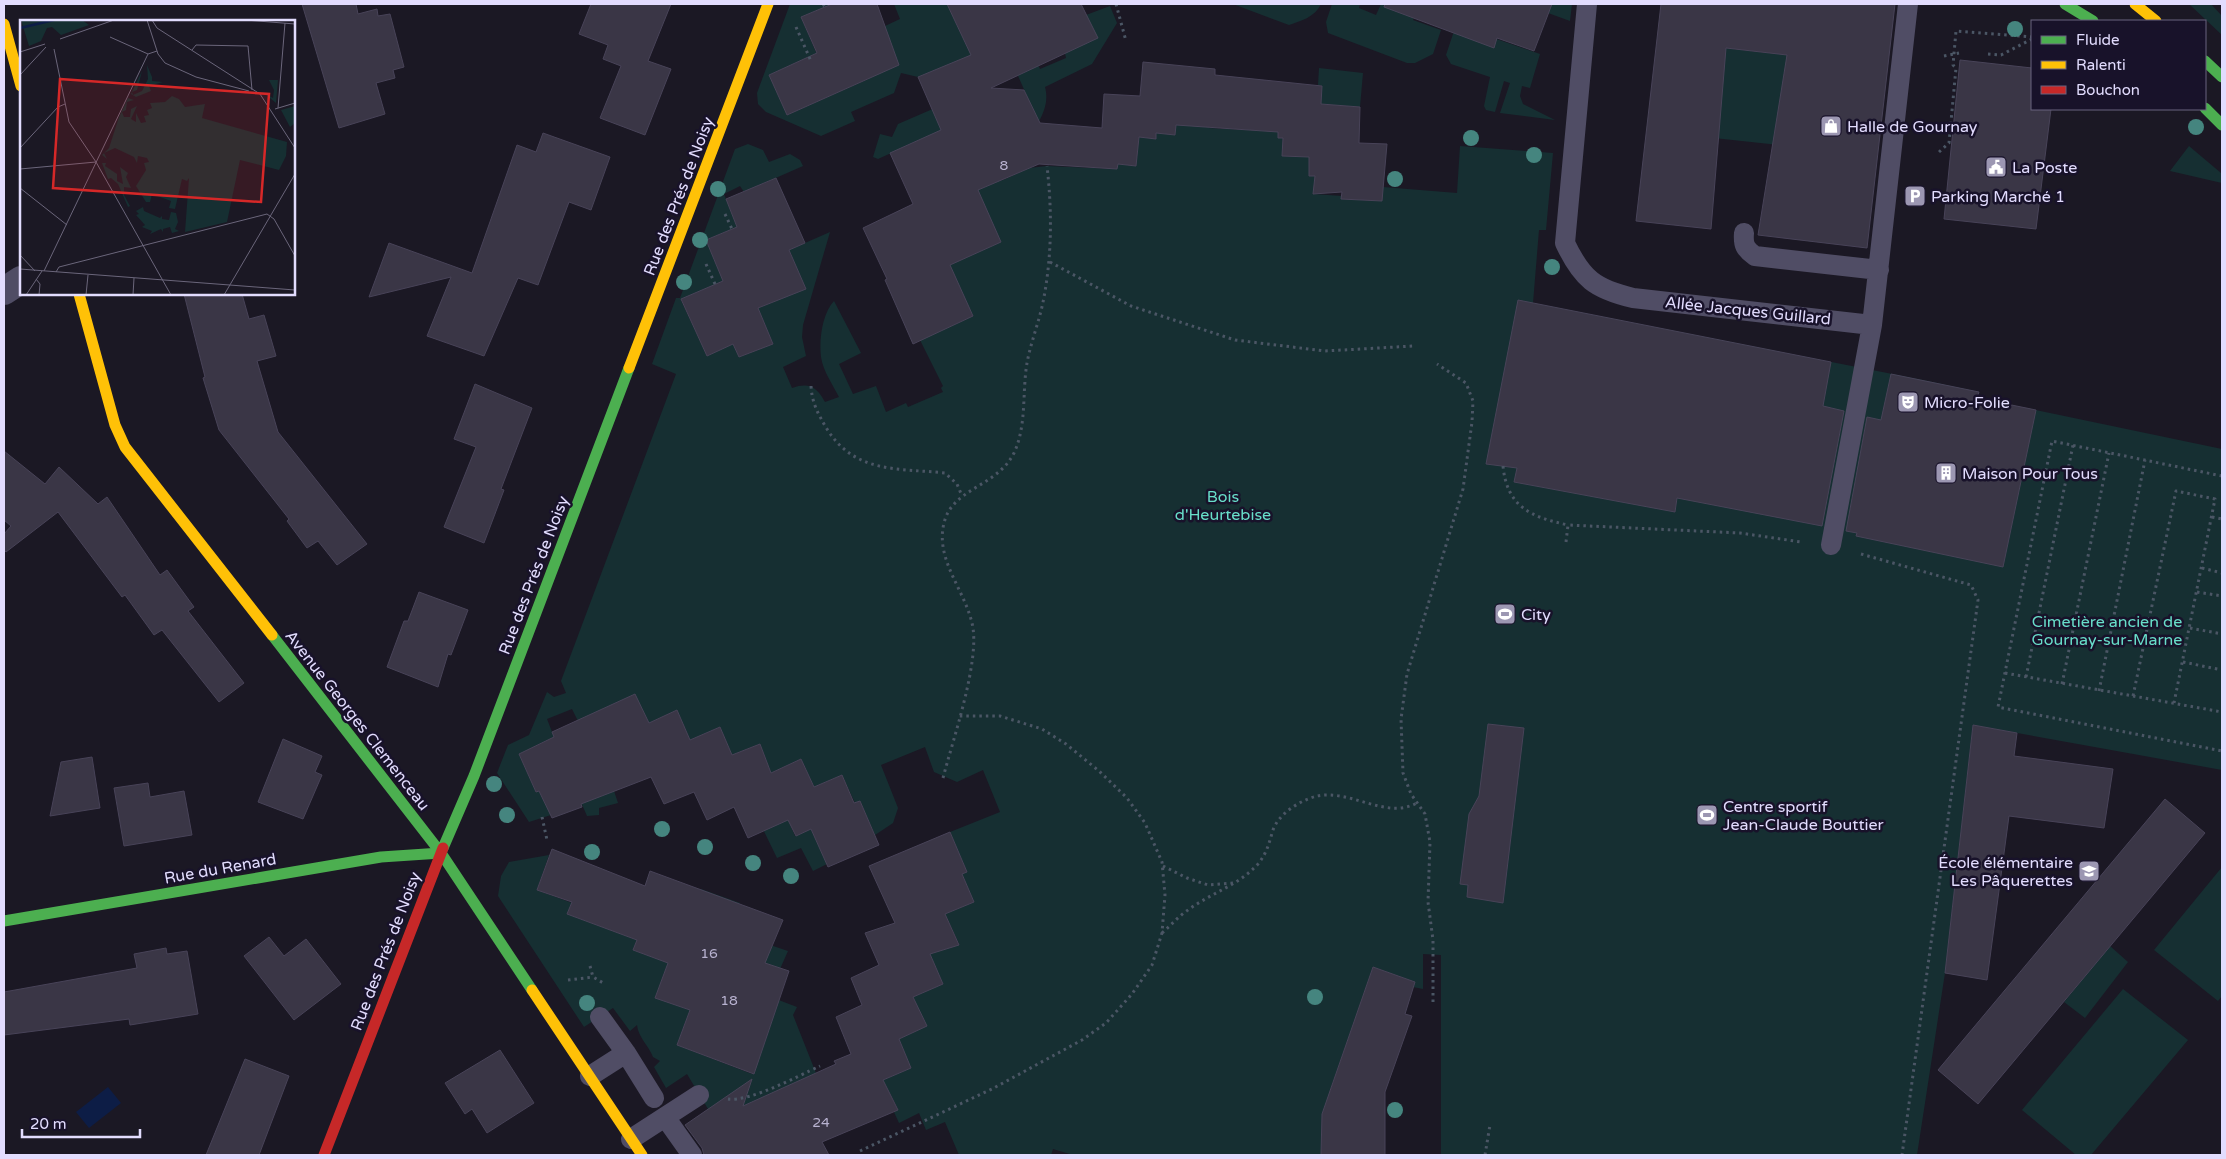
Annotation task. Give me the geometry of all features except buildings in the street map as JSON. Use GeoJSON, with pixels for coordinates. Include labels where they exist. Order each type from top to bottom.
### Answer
{"type":"FeatureCollection","features":[{"type":"Feature","properties":{"kind":"street","name":"Rue des Prés de Noisy"},"geometry":{"type":"LineString","coordinates":[[324,1155],[478,766],[768,4]]}},
{"type":"Feature","properties":{"kind":"street"},"geometry":{"type":"LineString","coordinates":[[2066,4],[2091,20]]}},
{"type":"Feature","properties":{"kind":"street"},"geometry":{"type":"LineString","coordinates":[[2135,4],[2155,20]]}},
{"type":"Feature","properties":{"kind":"street"},"geometry":{"type":"LineString","coordinates":[[4,24],[20,82]]}},
{"type":"Feature","properties":{"kind":"street"},"geometry":{"type":"LineString","coordinates":[[2206,62],[2222,77]]}},
{"type":"Feature","properties":{"kind":"street"},"geometry":{"type":"LineString","coordinates":[[2206,109],[2222,125]]}},
{"type":"Feature","properties":{"kind":"street"},"geometry":{"type":"LineString","coordinates":[[4,291],[20,281]]}},
{"type":"Feature","properties":{"kind":"street","name":"Avenue Georges Clemenceau"},"geometry":{"type":"LineString","coordinates":[[79,295],[115,425],[125,448],[442,853],[637,1147]]}},
{"type":"Feature","properties":{"kind":"street","name":"Rue du Renard"},"geometry":{"type":"LineString","coordinates":[[4,921],[381,857],[442,853]]}},
{"type":"Feature","properties":{"kind":"lane","name":"Allée Jacques Guillard"},"geometry":{"type":"LineString","coordinates":[[1587,4],[1565,243],[1574,261],[1589,279],[1608,292],[1633,298],[1872,325]]}},
{"type":"Feature","properties":{"kind":"lane"},"geometry":{"type":"LineString","coordinates":[[1831,545],[1872,325],[1908,4]]}},
{"type":"Feature","properties":{"kind":"lane"},"geometry":{"type":"LineString","coordinates":[[1744,234],[1743,243],[1747,251],[1755,256],[1879,270]]}},
{"type":"Feature","properties":{"kind":"lane"},"geometry":{"type":"LineString","coordinates":[[600,1017],[654,1098]]}},
{"type":"Feature","properties":{"kind":"lane"},"geometry":{"type":"LineString","coordinates":[[590,1076],[626,1054]]}},
{"type":"Feature","properties":{"kind":"lane"},"geometry":{"type":"LineString","coordinates":[[637,1147],[665,1117],[699,1095]]}},
{"type":"Feature","properties":{"kind":"lane"},"geometry":{"type":"LineString","coordinates":[[665,1117],[692,1155]]}},
{"type":"Feature","properties":{"kind":"path"},"geometry":{"type":"LineString","coordinates":[[1116,4],[1126,41]]}},
{"type":"Feature","properties":{"kind":"path"},"geometry":{"type":"LineString","coordinates":[[794,24],[811,61]]}},
{"type":"Feature","properties":{"kind":"path"},"geometry":{"type":"LineString","coordinates":[[1939,152],[1949,143],[1956,68],[1953,65],[1956,31],[2031,38]]}},
{"type":"Feature","properties":{"kind":"path"},"geometry":{"type":"LineString","coordinates":[[1988,54],[2001,55],[2031,39]]}},
{"type":"Feature","properties":{"kind":"path"},"geometry":{"type":"LineString","coordinates":[[1944,56],[1959,53]]}},
{"type":"Feature","properties":{"kind":"path"},"geometry":{"type":"LineString","coordinates":[[943,778],[974,661],[973,623],[942,545],[944,522],[951,504],[998,473],[1014,453],[1022,423],[1027,365],[1044,300],[1050,262],[1051,196],[1047,166]]}},
{"type":"Feature","properties":{"kind":"path"},"geometry":{"type":"LineString","coordinates":[[1050,262],[1131,306],[1235,340],[1325,351],[1414,346]]}},
{"type":"Feature","properties":{"kind":"path"},"geometry":{"type":"LineString","coordinates":[[1432,1002],[1434,956],[1428,902],[1430,842],[1424,814],[1411,794],[1403,773],[1400,752],[1401,719],[1407,674],[1463,489],[1473,401],[1466,383],[1437,364]]}},
{"type":"Feature","properties":{"kind":"path"},"geometry":{"type":"LineString","coordinates":[[812,386],[812,401],[819,415],[842,448],[854,457],[869,464],[911,472],[945,472],[957,484],[962,496]]}},
{"type":"Feature","properties":{"kind":"path"},"geometry":{"type":"LineString","coordinates":[[2222,476],[2052,441],[1998,707],[2222,751]]}},
{"type":"Feature","properties":{"kind":"path"},"geometry":{"type":"LineString","coordinates":[[2026,677],[2073,445]]}},
{"type":"Feature","properties":{"kind":"path"},"geometry":{"type":"LineString","coordinates":[[2062,684],[2109,453]]}},
{"type":"Feature","properties":{"kind":"path"},"geometry":{"type":"LineString","coordinates":[[2099,691],[2145,460]]}},
{"type":"Feature","properties":{"kind":"path"},"geometry":{"type":"LineString","coordinates":[[1503,466],[1505,483],[1513,500],[1529,513],[1547,521],[1568,525],[1740,533],[1831,545],[1971,585],[1978,600],[1902,1155]]}},
{"type":"Feature","properties":{"kind":"path"},"geometry":{"type":"LineString","coordinates":[[2133,696],[2176,491],[2215,499],[2174,703]]}},
{"type":"Feature","properties":{"kind":"path"},"geometry":{"type":"LineString","coordinates":[[2212,517],[2222,519]]}},
{"type":"Feature","properties":{"kind":"path"},"geometry":{"type":"LineString","coordinates":[[1566,542],[1568,525]]}},
{"type":"Feature","properties":{"kind":"path"},"geometry":{"type":"LineString","coordinates":[[2202,568],[2222,572]]}},
{"type":"Feature","properties":{"kind":"path"},"geometry":{"type":"LineString","coordinates":[[2197,592],[2222,596]]}},
{"type":"Feature","properties":{"kind":"path"},"geometry":{"type":"LineString","coordinates":[[2190,628],[2222,634]]}},
{"type":"Feature","properties":{"kind":"path"},"geometry":{"type":"LineString","coordinates":[[2183,662],[2222,670]]}},
{"type":"Feature","properties":{"kind":"path"},"geometry":{"type":"LineString","coordinates":[[2005,672],[2099,691],[2222,712]]}},
{"type":"Feature","properties":{"kind":"path"},"geometry":{"type":"LineString","coordinates":[[860,1151],[992,1089],[1082,1040],[1106,1023],[1132,994],[1152,965],[1162,933],[1165,896],[1163,866],[1145,823],[1127,798],[1099,771],[1066,744],[1042,729],[1000,716],[959,716]]}},
{"type":"Feature","properties":{"kind":"path"},"geometry":{"type":"LineString","coordinates":[[1162,933],[1187,910],[1236,883],[1257,865],[1266,853],[1274,828],[1292,807],[1303,801],[1328,794],[1342,795],[1389,808],[1409,808],[1417,803]]}},
{"type":"Feature","properties":{"kind":"path"},"geometry":{"type":"LineString","coordinates":[[542,817],[547,840]]}},
{"type":"Feature","properties":{"kind":"path"},"geometry":{"type":"LineString","coordinates":[[1163,866],[1187,878],[1208,885],[1236,883]]}},
{"type":"Feature","properties":{"kind":"path"},"geometry":{"type":"LineString","coordinates":[[590,966],[593,977]]}},
{"type":"Feature","properties":{"kind":"path"},"geometry":{"type":"LineString","coordinates":[[565,981],[593,977],[605,984]]}},
{"type":"Feature","properties":{"kind":"path"},"geometry":{"type":"LineString","coordinates":[[699,1095],[712,1093],[730,1099],[744,1098],[820,1066]]}},
{"type":"Feature","properties":{"kind":"path"},"geometry":{"type":"LineString","coordinates":[[1485,1155],[1490,1125]]}},
{"type":"Feature","properties":{"kind":"green space"},"geometry":{"type":"Polygon","coordinates":[[[790,4],[832,4],[801,17],[818,57],[802,60],[769,75],[787,115],[868,79],[885,26],[900,19],[894,4],[963,4],[950,10],[973,57],[918,77],[901,73],[894,93],[851,112],[855,121],[821,136],[766,112],[758,104],[757,93],[790,4]]]}},
{"type":"Feature","properties":{"kind":"green space"},"geometry":{"type":"Polygon","coordinates":[[[1233,4],[1321,4],[1311,15],[1289,25],[1233,4]]]}},
{"type":"Feature","properties":{"kind":"green space"},"geometry":{"type":"Polygon","coordinates":[[[1332,4],[1360,4],[1359,8],[1376,15],[1381,4],[1398,11],[1401,4],[1419,6],[1413,20],[1441,30],[1433,54],[1415,63],[1407,63],[1328,33],[1326,22],[1332,4]]]}},
{"type":"Feature","properties":{"kind":"green space"},"geometry":{"type":"Polygon","coordinates":[[[1552,4],[1572,4],[1570,21],[1548,13],[1552,4]]]}},
{"type":"Feature","properties":{"kind":"green space"},"geometry":{"type":"Polygon","coordinates":[[[2189,4],[2211,4],[2222,16],[2222,35],[2189,4]]]}},
{"type":"Feature","properties":{"kind":"green space"},"geometry":{"type":"Polygon","coordinates":[[[1110,6],[1117,23],[1092,64],[1045,87],[1045,106],[1031,136],[1014,110],[1030,103],[1008,53],[1029,43],[1040,69],[1066,58],[1065,53],[1086,15],[1110,6]]]}},
{"type":"Feature","properties":{"kind":"green space"},"geometry":{"type":"Polygon","coordinates":[[[1456,25],[1540,54],[1530,88],[1522,86],[1520,96],[1523,104],[1555,120],[1500,113],[1510,83],[1504,81],[1495,112],[1486,110],[1484,106],[1490,77],[1451,64],[1446,55],[1456,25]]]}},
{"type":"Feature","properties":{"kind":"green space"},"geometry":{"type":"Polygon","coordinates":[[[1724,48],[1788,55],[1779,145],[1714,138],[1723,82],[1720,81],[1724,48]]]}},
{"type":"Feature","properties":{"kind":"green space"},"geometry":{"type":"Polygon","coordinates":[[[1319,68],[1363,73],[1360,107],[1321,104],[1322,86],[1318,85],[1319,68]]]}},
{"type":"Feature","properties":{"kind":"green space"},"geometry":{"type":"Polygon","coordinates":[[[1211,103],[1209,128],[1247,130],[1248,117],[1279,120],[1278,138],[1283,138],[1282,156],[1309,157],[1309,175],[1315,176],[1314,194],[1342,196],[1342,199],[1381,201],[1383,187],[1457,193],[1460,146],[1553,153],[1546,230],[1539,230],[1533,303],[1928,381],[1979,392],[1978,398],[2222,449],[2222,770],[1973,725],[1945,973],[1917,1155],[1441,1155],[1441,955],[1423,954],[1423,989],[1413,987],[1415,982],[1373,967],[1330,1091],[1336,1114],[1322,1115],[1321,1155],[1073,1155],[1053,1149],[1051,1155],[959,1155],[945,1122],[926,1130],[919,1113],[899,1123],[894,1112],[898,1109],[883,1080],[911,1068],[899,1039],[926,1026],[913,997],[943,984],[930,954],[959,944],[945,914],[974,902],[962,874],[967,872],[950,832],[1000,812],[983,770],[957,782],[934,772],[925,747],[881,765],[898,808],[893,823],[875,835],[860,801],[855,803],[842,775],[814,787],[801,759],[771,773],[760,744],[732,755],[720,727],[690,740],[677,710],[649,723],[578,721],[572,709],[547,719],[554,737],[519,754],[536,792],[539,791],[551,815],[529,822],[497,773],[508,745],[529,735],[547,692],[554,697],[566,693],[561,681],[676,374],[652,364],[676,298],[680,298],[735,149],[748,144],[763,150],[769,162],[790,154],[800,160],[803,166],[744,192],[740,186],[724,194],[737,227],[706,240],[723,281],[681,300],[707,356],[733,344],[739,357],[773,344],[758,308],[773,302],[771,294],[777,263],[792,256],[789,250],[830,232],[803,325],[802,337],[806,356],[783,367],[792,388],[798,386],[812,387],[816,389],[825,402],[839,397],[828,378],[820,350],[824,320],[834,301],[861,353],[839,364],[853,394],[876,386],[886,412],[906,403],[908,407],[943,392],[941,388],[943,386],[917,334],[947,328],[973,316],[947,264],[1001,242],[974,185],[1003,180],[1029,168],[1047,166],[1117,169],[1118,164],[1136,166],[1139,137],[1156,139],[1156,133],[1175,135],[1178,106],[1211,103]]]}},
{"type":"Feature","properties":{"kind":"green space"},"geometry":{"type":"Polygon","coordinates":[[[935,108],[944,132],[924,138],[878,159],[873,157],[880,134],[892,137],[898,124],[935,108]]]}},
{"type":"Feature","properties":{"kind":"green space"},"geometry":{"type":"Polygon","coordinates":[[[2189,146],[2221,173],[2222,183],[2170,171],[2189,146]]]}},
{"type":"Feature","properties":{"kind":"green space"},"geometry":{"type":"Polygon","coordinates":[[[570,777],[623,787],[614,791],[618,803],[599,808],[599,815],[587,816],[570,777]]]}},
{"type":"Feature","properties":{"kind":"green space"},"geometry":{"type":"Polygon","coordinates":[[[783,808],[795,836],[811,829],[827,864],[813,871],[801,848],[777,858],[758,819],[783,808]]]}},
{"type":"Feature","properties":{"kind":"green space"},"geometry":{"type":"Polygon","coordinates":[[[549,855],[537,890],[572,903],[567,914],[637,940],[633,950],[668,963],[655,998],[690,1010],[677,1045],[752,1074],[764,1043],[688,926],[701,889],[740,903],[729,931],[788,951],[768,996],[797,1007],[793,1015],[829,1106],[766,1155],[713,1155],[699,1135],[708,1109],[687,1074],[666,1088],[654,1067],[660,1061],[653,1057],[639,1034],[637,1025],[630,1031],[613,1008],[584,1027],[498,896],[501,876],[509,862],[549,855]]]}},
{"type":"Feature","properties":{"kind":"green space"},"geometry":{"type":"Polygon","coordinates":[[[2222,867],[2222,996],[2218,1001],[2154,950],[2222,867]]]}},
{"type":"Feature","properties":{"kind":"green space"},"geometry":{"type":"Polygon","coordinates":[[[2110,946],[2128,962],[2085,1018],[2064,1002],[2110,946]]]}},
{"type":"Feature","properties":{"kind":"green space"},"geometry":{"type":"Polygon","coordinates":[[[2123,989],[2188,1040],[2091,1155],[2076,1155],[2022,1110],[2123,989]]]}},
{"type":"Feature","properties":{"kind":"water"},"geometry":{"type":"Polygon","coordinates":[[[108,1087],[121,1103],[89,1128],[76,1112],[108,1087]]]}},
{"type":"Feature","properties":{"kind":"traffic: fast"},"geometry":{"type":"LineString","coordinates":[[2065,4],[2091,20]]}},
{"type":"Feature","properties":{"kind":"traffic: fast"},"geometry":{"type":"LineString","coordinates":[[2206,62],[2222,77]]}},
{"type":"Feature","properties":{"kind":"traffic: fast"},"geometry":{"type":"LineString","coordinates":[[2206,109],[2222,125]]}},
{"type":"Feature","properties":{"kind":"traffic: fast"},"geometry":{"type":"LineString","coordinates":[[443,848],[474,776],[629,368]]}},
{"type":"Feature","properties":{"kind":"traffic: fast"},"geometry":{"type":"LineString","coordinates":[[272,635],[441,853],[532,990]]}},
{"type":"Feature","properties":{"kind":"traffic: fast"},"geometry":{"type":"LineString","coordinates":[[4,921],[381,857],[441,853]]}},
{"type":"Feature","properties":{"kind":"traffic: slow"},"geometry":{"type":"LineString","coordinates":[[629,368],[768,4]]}},
{"type":"Feature","properties":{"kind":"traffic: slow"},"geometry":{"type":"LineString","coordinates":[[2135,4],[2155,20]]}},
{"type":"Feature","properties":{"kind":"traffic: slow"},"geometry":{"type":"LineString","coordinates":[[4,24],[20,82]]}},
{"type":"Feature","properties":{"kind":"traffic: slow"},"geometry":{"type":"LineString","coordinates":[[79,295],[115,425],[125,447],[272,635]]}},
{"type":"Feature","properties":{"kind":"traffic: slow"},"geometry":{"type":"LineString","coordinates":[[532,990],[642,1155]]}},
{"type":"Feature","properties":{"kind":"traffic: jam"},"geometry":{"type":"LineString","coordinates":[[324,1155],[443,848]]}},
{"type":"Feature","properties":{"kind":"place","name":"Halle de Gournay"},"geometry":{"type":"Point","coordinates":[1831,126]}},
{"type":"Feature","properties":{"kind":"place","name":"La Poste"},"geometry":{"type":"Point","coordinates":[1996,167]}},
{"type":"Feature","properties":{"kind":"place","name":"Parking Marché 1"},"geometry":{"type":"Point","coordinates":[1915,196]}},
{"type":"Feature","properties":{"kind":"place","name":"Micro-Folie"},"geometry":{"type":"Point","coordinates":[1908,402]}},
{"type":"Feature","properties":{"kind":"place","name":"Maison Pour Tous"},"geometry":{"type":"Point","coordinates":[1946,473]}},
{"type":"Feature","properties":{"kind":"place","name":"City"},"geometry":{"type":"Point","coordinates":[1505,614]}},
{"type":"Feature","properties":{"kind":"place","name":"Centre sportif Jean-Claude Bouttier"},"geometry":{"type":"Point","coordinates":[1707,815]}},
{"type":"Feature","properties":{"kind":"place","name":"École élémentaire Les Pâquerettes"},"geometry":{"type":"Point","coordinates":[2089,871]}},
{"type":"Feature","properties":{"kind":"park label","name":"Bois d'Heurtebise"},"geometry":{"type":"Point","coordinates":[1223,505]}},
{"type":"Feature","properties":{"kind":"park label","name":"Cimetière ancien de Gournay-sur-Marne"},"geometry":{"type":"Point","coordinates":[2107,630]}}]}
